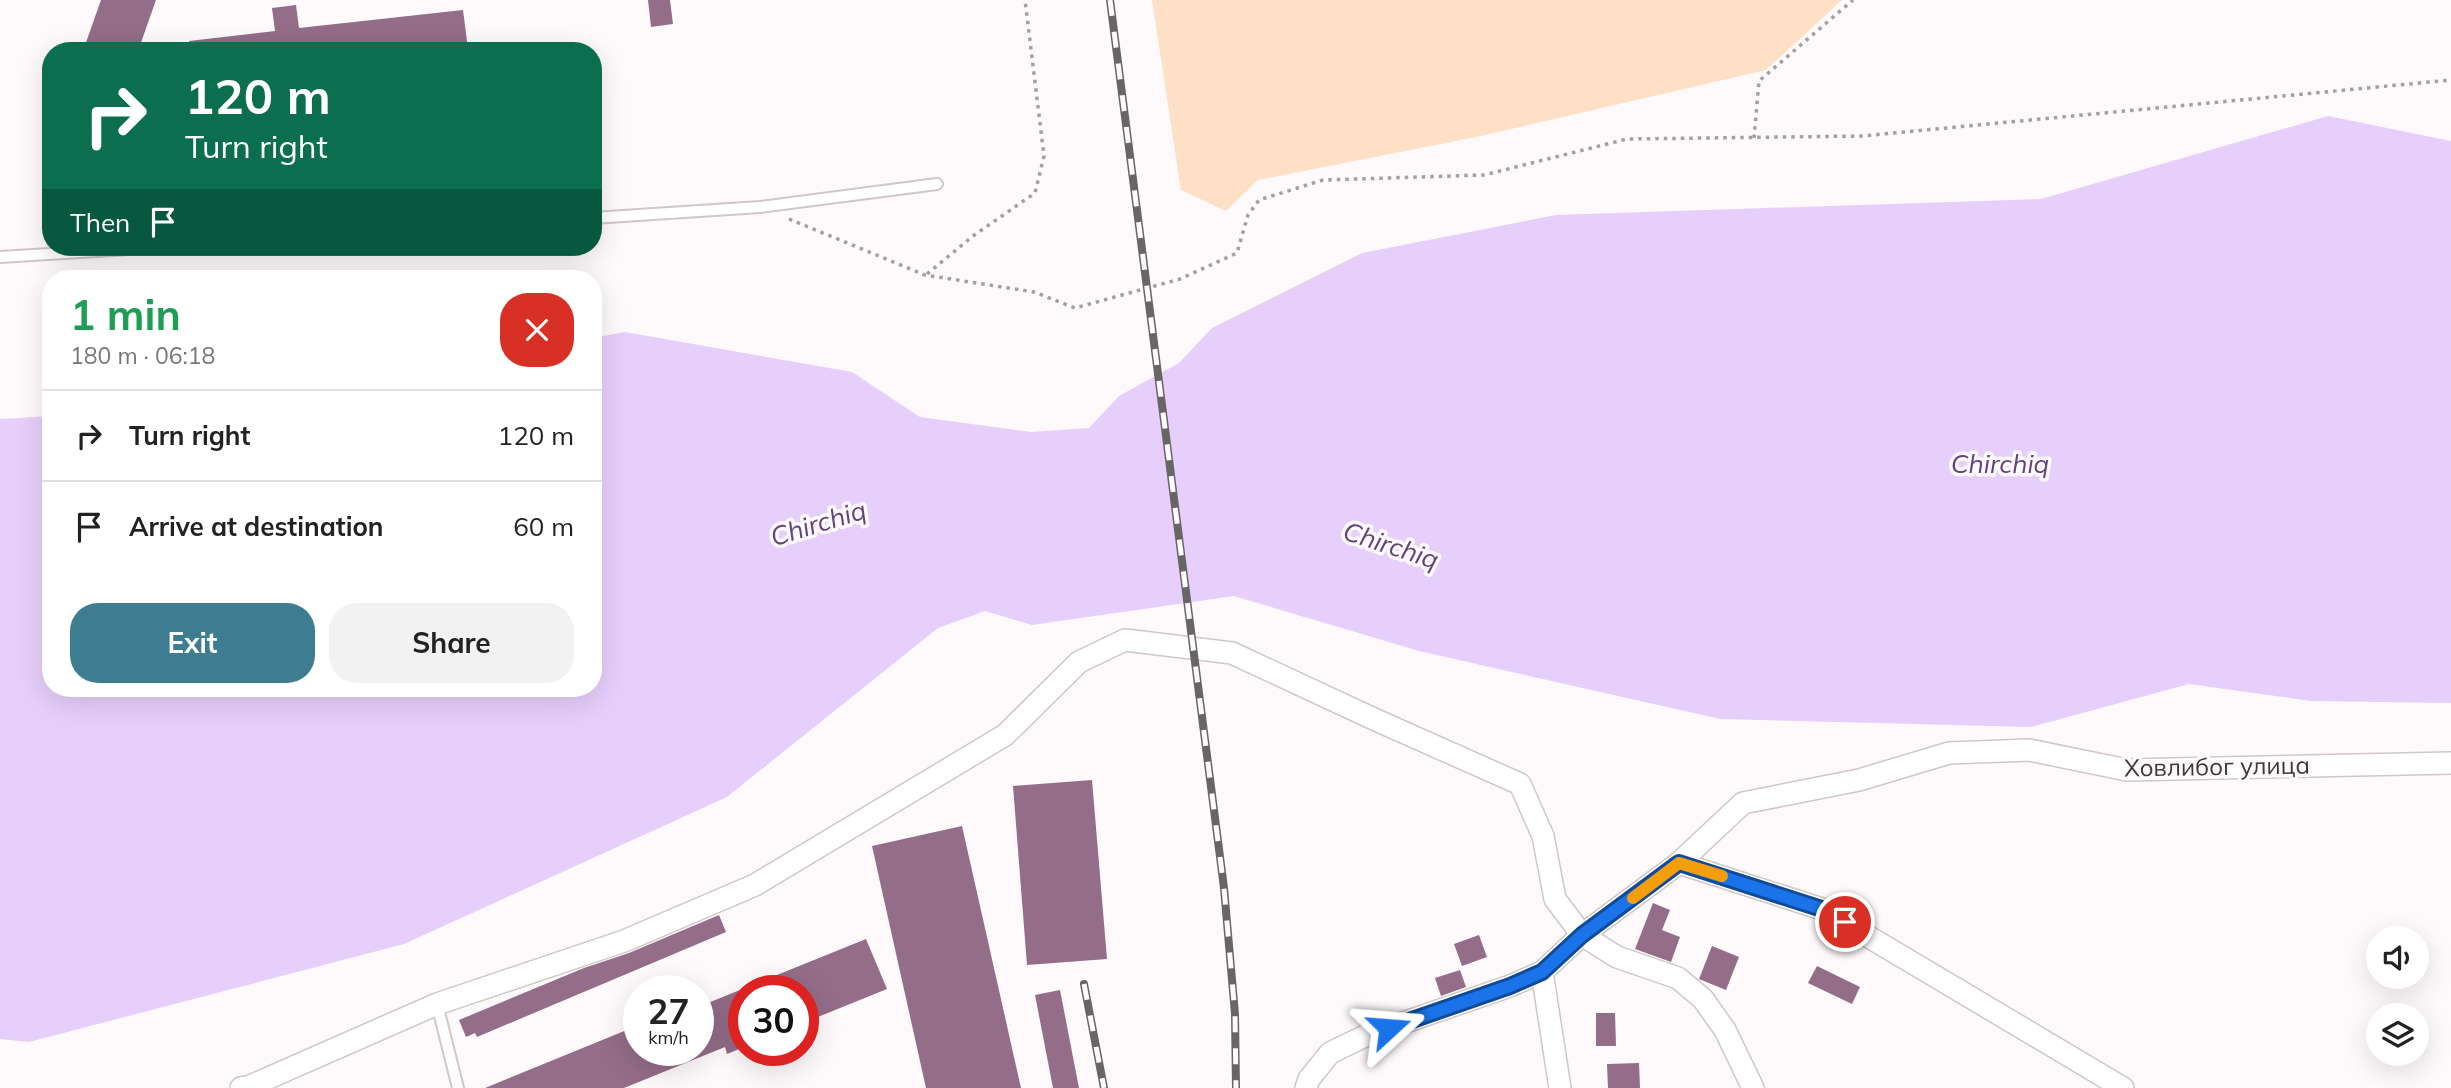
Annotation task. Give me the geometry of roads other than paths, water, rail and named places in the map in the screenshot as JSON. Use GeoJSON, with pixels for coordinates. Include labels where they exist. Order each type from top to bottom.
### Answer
{"type":"FeatureCollection","features":[{"type":"Feature","properties":{"kind":"street"},"geometry":{"type":"LineString","coordinates":[[242,1088],[437,1004],[624,941],[755,885],[1005,734],[1079,662],[1125,640],[1232,653],[1520,784],[1543,836],[1555,899],[1582,935],[1617,957],[1678,978],[1703,999],[1726,1030],[1753,1088]]}},
{"type":"Feature","properties":{"kind":"street","name":"Ховлибог улица"},"geometry":{"type":"LineString","coordinates":[[1306,1088],[1330,1053],[1365,1036],[1510,986],[1542,972],[1582,935],[1679,863],[1743,803],[1858,780],[1949,753],[2029,750],[2127,770],[2451,763]]}},
{"type":"Feature","properties":{"kind":"street"},"geometry":{"type":"LineString","coordinates":[[1679,863],[1822,909],[2123,1088]]}},
{"type":"Feature","properties":{"kind":"street"},"geometry":{"type":"LineString","coordinates":[[1542,972],[1560,1088]]}},
{"type":"Feature","properties":{"kind":"lane"},"geometry":{"type":"LineString","coordinates":[[602,217],[760,207],[937,184]]}},
{"type":"Feature","properties":{"kind":"lane"},"geometry":{"type":"LineString","coordinates":[[0,257],[42,254]]}},
{"type":"Feature","properties":{"kind":"lane"},"geometry":{"type":"LineString","coordinates":[[437,1004],[458,1088]]}},
{"type":"Feature","properties":{"kind":"water","name":"Chirchiq"},"geometry":{"type":"Polygon","coordinates":[[[2328,116],[2451,141],[2451,703],[2311,701],[2189,684],[2031,727],[1720,719],[1419,651],[1234,596],[1032,625],[985,611],[938,628],[727,797],[404,944],[29,1042],[0,1039],[0,419],[42,417],[42,697],[602,697],[602,336],[625,332],[852,372],[920,417],[1031,432],[1089,428],[1119,396],[1179,363],[1212,328],[1362,253],[1556,215],[2041,199],[2328,116]]]}},
{"type":"Feature","properties":{"kind":"railway"},"geometry":{"type":"LineString","coordinates":[[1110,0],[1224,888],[1235,1014],[1236,1088]]}},
{"type":"Feature","properties":{"kind":"railway"},"geometry":{"type":"LineString","coordinates":[[1084,984],[1104,1088]]}}]}
